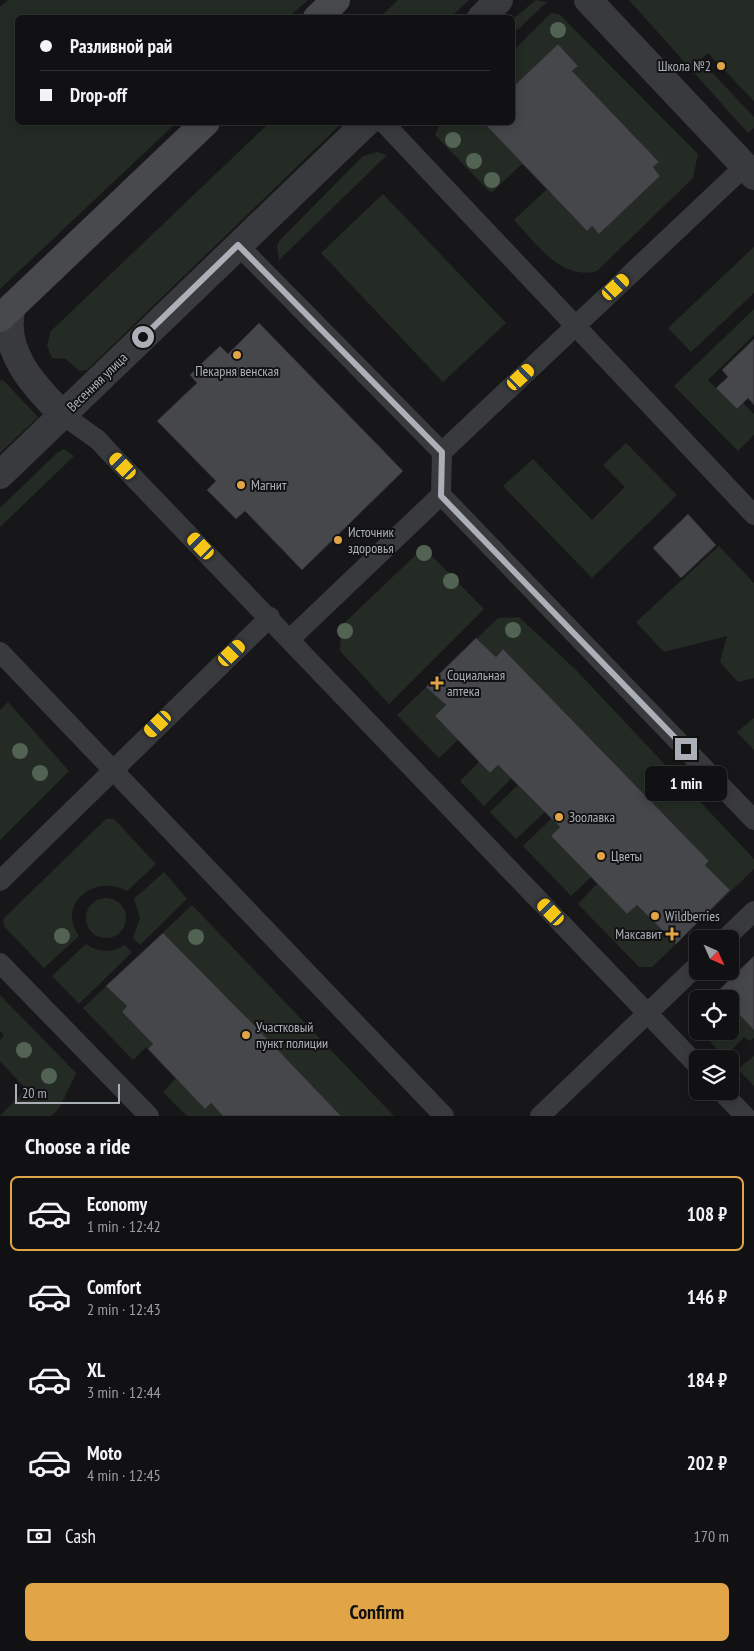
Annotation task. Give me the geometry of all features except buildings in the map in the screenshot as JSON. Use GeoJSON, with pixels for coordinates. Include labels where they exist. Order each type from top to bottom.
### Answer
{"type":"FeatureCollection","features":[{"type":"Feature","properties":{"kind":"street"},"geometry":{"type":"LineString","coordinates":[[320,15],[336,0]]}},
{"type":"Feature","properties":{"kind":"street"},"geometry":{"type":"LineString","coordinates":[[483,15],[500,0]]}},
{"type":"Feature","properties":{"kind":"street"},"geometry":{"type":"LineString","coordinates":[[588,0],[749,171]]}},
{"type":"Feature","properties":{"kind":"street"},"geometry":{"type":"LineString","coordinates":[[63,415],[5,355],[0,332],[3,318],[6,312],[203,125]]}},
{"type":"Feature","properties":{"kind":"street","name":"Весенняя улица"},"geometry":{"type":"LineString","coordinates":[[0,476],[364,125]]}},
{"type":"Feature","properties":{"kind":"lane"},"geometry":{"type":"LineString","coordinates":[[386,125],[754,515]]}},
{"type":"Feature","properties":{"kind":"lane"},"geometry":{"type":"LineString","coordinates":[[290,639],[441,496],[442,452],[574,326],[749,171]]}},
{"type":"Feature","properties":{"kind":"lane"},"geometry":{"type":"LineString","coordinates":[[238,245],[442,452]]}},
{"type":"Feature","properties":{"kind":"lane"},"geometry":{"type":"LineString","coordinates":[[63,415],[98,440],[270,617],[689,1056]]}},
{"type":"Feature","properties":{"kind":"lane"},"geometry":{"type":"LineString","coordinates":[[441,496],[754,820]]}},
{"type":"Feature","properties":{"kind":"lane"},"geometry":{"type":"LineString","coordinates":[[0,881],[270,617]]}},
{"type":"Feature","properties":{"kind":"lane"},"geometry":{"type":"LineString","coordinates":[[0,652],[444,1116]]}},
{"type":"Feature","properties":{"kind":"lane"},"geometry":{"type":"LineString","coordinates":[[734,930],[754,911]]}},
{"type":"Feature","properties":{"kind":"lane"},"geometry":{"type":"LineString","coordinates":[[0,963],[148,1116]]}},
{"type":"Feature","properties":{"kind":"lane"},"geometry":{"type":"LineString","coordinates":[[540,1116],[689,974]]}},
{"type":"Feature","properties":{"kind":"lane"},"geometry":{"type":"LineString","coordinates":[[730,1100],[745,1116]]}},
{"type":"Feature","properties":{"kind":"shaded area"},"geometry":{"type":"Polygon","coordinates":[[[8,0],[308,0],[291,15],[15,15],[15,125],[174,125],[0,289],[0,7],[8,0]]]}},
{"type":"Feature","properties":{"kind":"shaded area"},"geometry":{"type":"Polygon","coordinates":[[[398,0],[469,0],[453,15],[382,15],[398,0]]]}},
{"type":"Feature","properties":{"kind":"shaded area"},"geometry":{"type":"Polygon","coordinates":[[[536,0],[547,2],[515,32],[515,17],[536,0]]]}},
{"type":"Feature","properties":{"kind":"shaded area","name":"Школа №2"},"geometry":{"type":"Polygon","coordinates":[[[629,0],[754,0],[754,101],[708,53],[700,60],[754,117],[754,128],[748,133],[629,0]]]}},
{"type":"Feature","properties":{"kind":"shaded area"},"geometry":{"type":"Polygon","coordinates":[[[551,13],[559,14],[698,154],[693,178],[597,271],[584,273],[561,265],[540,249],[514,220],[547,189],[522,164],[491,193],[435,135],[439,125],[515,125],[515,49],[551,13]]]}},
{"type":"Feature","properties":{"kind":"shaded area"},"geometry":{"type":"Polygon","coordinates":[[[267,125],[340,125],[87,370],[79,371],[66,359],[52,358],[47,345],[51,331],[267,125]]]}},
{"type":"Feature","properties":{"kind":"shaded area"},"geometry":{"type":"Polygon","coordinates":[[[377,152],[387,155],[279,260],[277,246],[280,240],[363,156],[377,152]]]}},
{"type":"Feature","properties":{"kind":"shaded area"},"geometry":{"type":"Polygon","coordinates":[[[383,194],[506,323],[443,382],[321,253],[383,194]]]}},
{"type":"Feature","properties":{"kind":"shaded area"},"geometry":{"type":"Polygon","coordinates":[[[754,247],[754,293],[691,352],[668,328],[754,247]]]}},
{"type":"Feature","properties":{"kind":"shaded area"},"geometry":{"type":"Polygon","coordinates":[[[754,309],[754,335],[708,380],[736,409],[743,403],[754,414],[754,435],[738,451],[674,386],[754,309]]]}},
{"type":"Feature","properties":{"kind":"shaded area"},"geometry":{"type":"Polygon","coordinates":[[[2,379],[38,417],[0,453],[0,381],[2,379]]]}},
{"type":"Feature","properties":{"kind":"shaded area"},"geometry":{"type":"Polygon","coordinates":[[[626,443],[677,495],[592,578],[503,486],[533,459],[592,520],[625,487],[603,465],[626,443]]]}},
{"type":"Feature","properties":{"kind":"shaded area"},"geometry":{"type":"Polygon","coordinates":[[[64,449],[74,456],[0,527],[0,508],[57,453],[64,449]]]}},
{"type":"Feature","properties":{"kind":"shaded area"},"geometry":{"type":"Polygon","coordinates":[[[719,546],[754,583],[754,678],[738,682],[720,662],[727,636],[664,652],[636,622],[719,546]]]}},
{"type":"Feature","properties":{"kind":"shaded area"},"geometry":{"type":"Polygon","coordinates":[[[422,549],[425,549],[484,609],[389,704],[340,651],[341,626],[422,549]]]}},
{"type":"Feature","properties":{"kind":"shaded area"},"geometry":{"type":"Polygon","coordinates":[[[519,617],[575,669],[754,859],[754,869],[652,967],[639,967],[578,904],[597,884],[591,877],[571,896],[523,846],[551,819],[545,812],[516,839],[490,812],[518,785],[512,778],[484,806],[460,781],[479,762],[458,740],[439,758],[397,715],[498,618],[519,617]]]}},
{"type":"Feature","properties":{"kind":"shaded area"},"geometry":{"type":"Polygon","coordinates":[[[8,702],[69,771],[0,840],[0,710],[8,702]]]}},
{"type":"Feature","properties":{"kind":"shaded area"},"geometry":{"type":"Polygon","coordinates":[[[754,718],[754,750],[737,732],[754,718]]]}},
{"type":"Feature","properties":{"kind":"shaded area"},"geometry":{"type":"Polygon","coordinates":[[[106,819],[114,819],[156,864],[127,891],[115,886],[103,886],[92,889],[82,895],[72,913],[73,924],[79,936],[44,968],[4,926],[3,919],[106,819]]]}},
{"type":"Feature","properties":{"kind":"shaded area"},"geometry":{"type":"Polygon","coordinates":[[[164,872],[187,899],[140,945],[133,938],[140,918],[134,899],[164,872]]]}},
{"type":"Feature","properties":{"kind":"shaded area"},"geometry":{"type":"Polygon","coordinates":[[[110,898],[117,901],[123,907],[126,918],[125,926],[117,935],[110,938],[102,938],[95,935],[87,926],[86,914],[89,907],[98,899],[110,898]]]}},
{"type":"Feature","properties":{"kind":"shaded area"},"geometry":{"type":"Polygon","coordinates":[[[192,905],[394,1116],[187,1116],[163,1092],[176,1078],[146,1047],[133,1060],[83,1008],[192,905]]]}},
{"type":"Feature","properties":{"kind":"shaded area"},"geometry":{"type":"Polygon","coordinates":[[[86,944],[95,949],[106,951],[111,951],[125,945],[132,952],[79,1004],[52,976],[86,944]]]}},
{"type":"Feature","properties":{"kind":"shaded area"},"geometry":{"type":"Polygon","coordinates":[[[754,956],[754,1038],[749,1041],[744,1037],[732,1050],[718,1050],[709,1040],[739,1040],[739,990],[719,990],[729,980],[739,980],[739,971],[754,956]]]}},
{"type":"Feature","properties":{"kind":"shaded area"},"geometry":{"type":"Polygon","coordinates":[[[0,995],[76,1073],[60,1107],[51,1116],[0,1116],[26,1089],[0,1061],[0,1040],[4,1035],[0,1031],[0,995]]]}},
{"type":"Feature","properties":{"kind":"shaded area"},"geometry":{"type":"Polygon","coordinates":[[[754,1056],[754,1086],[739,1070],[754,1056]]]}},
{"type":"Feature","properties":{"kind":"place","name":"Школа №2"},"geometry":{"type":"Point","coordinates":[721,66]}},
{"type":"Feature","properties":{"kind":"place","name":"Пекарня венская"},"geometry":{"type":"Point","coordinates":[237,355]}},
{"type":"Feature","properties":{"kind":"place","name":"Магнит"},"geometry":{"type":"Point","coordinates":[241,485]}},
{"type":"Feature","properties":{"kind":"place","name":"Источник здоровья"},"geometry":{"type":"Point","coordinates":[338,540]}},
{"type":"Feature","properties":{"kind":"place","name":"Социальная аптека"},"geometry":{"type":"Point","coordinates":[437,683]}},
{"type":"Feature","properties":{"kind":"place","name":"Зоолавка"},"geometry":{"type":"Point","coordinates":[559,817]}},
{"type":"Feature","properties":{"kind":"place","name":"Цветы"},"geometry":{"type":"Point","coordinates":[601,856]}},
{"type":"Feature","properties":{"kind":"place","name":"Wildberries"},"geometry":{"type":"Point","coordinates":[655,916]}},
{"type":"Feature","properties":{"kind":"place","name":"Максавит"},"geometry":{"type":"Point","coordinates":[672,934]}},
{"type":"Feature","properties":{"kind":"place","name":"Участковый пункт полиции"},"geometry":{"type":"Point","coordinates":[246,1035]}},
{"type":"Feature","properties":{"kind":"route"},"geometry":{"type":"LineString","coordinates":[[143,337],[238,245],[442,452],[441,496],[686,749]]}}]}
